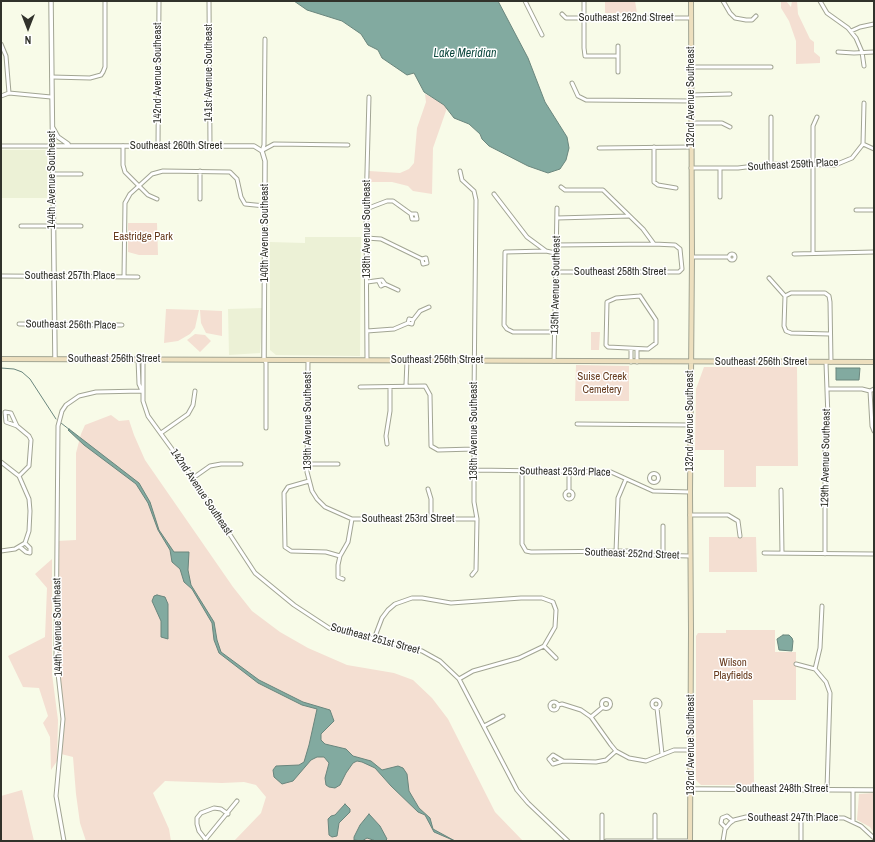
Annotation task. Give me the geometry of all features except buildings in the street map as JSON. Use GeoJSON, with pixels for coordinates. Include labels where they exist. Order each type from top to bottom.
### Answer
{"type":"FeatureCollection","features":[{"type":"Feature","properties":{"kind":"main road","name":"132nd Avenue Southeast"},"geometry":{"type":"LineString","coordinates":[[690,841],[690,362],[692,257],[691,1]]}},
{"type":"Feature","properties":{"kind":"main road","name":"Southeast 256th Street"},"geometry":{"type":"LineString","coordinates":[[1,359],[874,362]]}},
{"type":"Feature","properties":{"kind":"street","name":"144th Avenue Southeast"},"geometry":{"type":"LineString","coordinates":[[51,1],[54,359]]}},
{"type":"Feature","properties":{"kind":"street"},"geometry":{"type":"LineString","coordinates":[[52,77],[90,78],[101,75],[105,67],[105,1]]}},
{"type":"Feature","properties":{"kind":"street","name":"142nd Avenue Southeast"},"geometry":{"type":"LineString","coordinates":[[158,146],[159,1]]}},
{"type":"Feature","properties":{"kind":"street","name":"141st Avenue Southeast"},"geometry":{"type":"LineString","coordinates":[[209,1],[210,146]]}},
{"type":"Feature","properties":{"kind":"street"},"geometry":{"type":"LineString","coordinates":[[525,1],[542,35]]}},
{"type":"Feature","properties":{"kind":"street"},"geometry":{"type":"LineString","coordinates":[[584,1],[585,56],[618,56]]}},
{"type":"Feature","properties":{"kind":"street"},"geometry":{"type":"LineString","coordinates":[[723,1],[730,13],[735,18],[752,20],[756,16]]}},
{"type":"Feature","properties":{"kind":"street"},"geometry":{"type":"LineString","coordinates":[[820,1],[827,13],[851,31],[862,52],[864,66]]}},
{"type":"Feature","properties":{"kind":"street","name":"Southeast 262nd Street"},"geometry":{"type":"LineString","coordinates":[[562,14],[566,18],[691,18]]}},
{"type":"Feature","properties":{"kind":"street"},"geometry":{"type":"LineString","coordinates":[[851,31],[860,27],[874,24]]}},
{"type":"Feature","properties":{"kind":"street","name":"140th Avenue Southeast"},"geometry":{"type":"LineString","coordinates":[[265,39],[264,145],[262,151],[265,161],[264,359],[266,363],[266,428]]}},
{"type":"Feature","properties":{"kind":"street"},"geometry":{"type":"LineString","coordinates":[[1,44],[6,56],[9,93]]}},
{"type":"Feature","properties":{"kind":"street"},"geometry":{"type":"LineString","coordinates":[[618,46],[618,72]]}},
{"type":"Feature","properties":{"kind":"street"},"geometry":{"type":"LineString","coordinates":[[838,52],[874,52]]}},
{"type":"Feature","properties":{"kind":"street"},"geometry":{"type":"LineString","coordinates":[[691,67],[771,67]]}},
{"type":"Feature","properties":{"kind":"street"},"geometry":{"type":"LineString","coordinates":[[572,83],[578,96],[594,100],[691,101]]}},
{"type":"Feature","properties":{"kind":"street"},"geometry":{"type":"LineString","coordinates":[[1,96],[9,93],[51,97]]}},
{"type":"Feature","properties":{"kind":"street"},"geometry":{"type":"LineString","coordinates":[[691,95],[730,94]]}},
{"type":"Feature","properties":{"kind":"street","name":"138th Avenue Southeast"},"geometry":{"type":"LineString","coordinates":[[367,360],[366,209],[369,97]]}},
{"type":"Feature","properties":{"kind":"street"},"geometry":{"type":"LineString","coordinates":[[864,103],[863,144],[874,149]]}},
{"type":"Feature","properties":{"kind":"street"},"geometry":{"type":"LineString","coordinates":[[771,117],[771,164]]}},
{"type":"Feature","properties":{"kind":"street"},"geometry":{"type":"LineString","coordinates":[[813,254],[813,164],[814,126],[816,117]]}},
{"type":"Feature","properties":{"kind":"street"},"geometry":{"type":"LineString","coordinates":[[691,123],[722,122],[730,127]]}},
{"type":"Feature","properties":{"kind":"street"},"geometry":{"type":"LineString","coordinates":[[52,124],[58,138],[73,146]]}},
{"type":"Feature","properties":{"kind":"street"},"geometry":{"type":"LineString","coordinates":[[262,151],[274,144],[348,145]]}},
{"type":"Feature","properties":{"kind":"street","name":"Southeast 259th Place"},"geometry":{"type":"LineString","coordinates":[[691,168],[720,168],[771,164],[835,165],[847,161],[863,144]]}},
{"type":"Feature","properties":{"kind":"street","name":"Southeast 260th Street"},"geometry":{"type":"LineString","coordinates":[[1,146],[254,146],[262,151]]}},
{"type":"Feature","properties":{"kind":"street"},"geometry":{"type":"LineString","coordinates":[[122,146],[123,169],[128,177],[148,195],[157,199]]}},
{"type":"Feature","properties":{"kind":"street"},"geometry":{"type":"LineString","coordinates":[[599,148],[691,146]]}},
{"type":"Feature","properties":{"kind":"street"},"geometry":{"type":"LineString","coordinates":[[654,147],[654,182],[658,185],[676,188]]}},
{"type":"Feature","properties":{"kind":"street"},"geometry":{"type":"LineString","coordinates":[[720,168],[720,197]]}},
{"type":"Feature","properties":{"kind":"street"},"geometry":{"type":"LineString","coordinates":[[200,171],[200,198]]}},
{"type":"Feature","properties":{"kind":"street"},"geometry":{"type":"LineString","coordinates":[[124,276],[124,207],[128,196],[152,174],[157,172],[225,171],[234,174],[242,201],[245,204],[265,206]]}},
{"type":"Feature","properties":{"kind":"street","name":"136th Avenue Southeast"},"geometry":{"type":"LineString","coordinates":[[460,171],[462,180],[474,191],[476,200],[474,502],[477,519],[476,570],[472,575]]}},
{"type":"Feature","properties":{"kind":"street"},"geometry":{"type":"LineString","coordinates":[[52,174],[81,174]]}},
{"type":"Feature","properties":{"kind":"street"},"geometry":{"type":"LineString","coordinates":[[561,187],[564,190],[603,190],[643,229],[654,244]]}},
{"type":"Feature","properties":{"kind":"street"},"geometry":{"type":"LineString","coordinates":[[494,194],[523,233],[546,251]]}},
{"type":"Feature","properties":{"kind":"street"},"geometry":{"type":"LineString","coordinates":[[366,209],[387,201],[393,201],[411,214]]}},
{"type":"Feature","properties":{"kind":"street","name":"135th Avenue Southeast"},"geometry":{"type":"LineString","coordinates":[[554,361],[557,208]]}},
{"type":"Feature","properties":{"kind":"street"},"geometry":{"type":"LineString","coordinates":[[856,210],[874,210]]}},
{"type":"Feature","properties":{"kind":"street"},"geometry":{"type":"LineString","coordinates":[[557,218],[629,216]]}},
{"type":"Feature","properties":{"kind":"street"},"geometry":{"type":"LineString","coordinates":[[21,226],[80,226]]}},
{"type":"Feature","properties":{"kind":"street"},"geometry":{"type":"LineString","coordinates":[[366,238],[381,239],[422,260]]}},
{"type":"Feature","properties":{"kind":"street","name":"Southeast 258th Street"},"geometry":{"type":"LineString","coordinates":[[555,272],[679,272],[682,269],[682,255],[680,249],[675,245],[556,245]]}},
{"type":"Feature","properties":{"kind":"street"},"geometry":{"type":"LineString","coordinates":[[555,253],[546,251],[505,252],[505,328],[513,332],[555,332]]}},
{"type":"Feature","properties":{"kind":"street"},"geometry":{"type":"LineString","coordinates":[[794,254],[874,252]]}},
{"type":"Feature","properties":{"kind":"street"},"geometry":{"type":"LineString","coordinates":[[692,257],[729,257]]}},
{"type":"Feature","properties":{"kind":"street","name":"Southeast 257th Place"},"geometry":{"type":"LineString","coordinates":[[2,276],[138,276]]}},
{"type":"Feature","properties":{"kind":"street"},"geometry":{"type":"LineString","coordinates":[[769,278],[785,296],[784,326],[786,331],[791,334],[830,334]]}},
{"type":"Feature","properties":{"kind":"street"},"geometry":{"type":"LineString","coordinates":[[367,282],[379,282],[381,286],[385,284],[398,290]]}},
{"type":"Feature","properties":{"kind":"street","name":"129th Avenue Southeast"},"geometry":{"type":"LineString","coordinates":[[785,296],[791,293],[824,293],[829,296],[830,302],[827,389],[825,554]]}},
{"type":"Feature","properties":{"kind":"street"},"geometry":{"type":"LineString","coordinates":[[640,296],[656,320],[656,343],[648,349],[637,350],[610,348],[606,345],[606,302],[609,299],[640,296]]}},
{"type":"Feature","properties":{"kind":"street"},"geometry":{"type":"LineString","coordinates":[[367,331],[394,329],[408,324],[409,319],[413,320],[420,311],[429,307]]}},
{"type":"Feature","properties":{"kind":"street","name":"Southeast 256th Place"},"geometry":{"type":"LineString","coordinates":[[19,324],[122,325]]}},
{"type":"Feature","properties":{"kind":"street"},"geometry":{"type":"LineString","coordinates":[[631,350],[631,362]]}},
{"type":"Feature","properties":{"kind":"street"},"geometry":{"type":"LineString","coordinates":[[637,350],[637,362]]}},
{"type":"Feature","properties":{"kind":"street","name":"142nd Avenue Southeast"},"geometry":{"type":"LineString","coordinates":[[138,359],[139,384],[142,391]]}},
{"type":"Feature","properties":{"kind":"street","name":"142nd Avenue Southeast"},"geometry":{"type":"LineString","coordinates":[[143,359],[142,391],[144,408],[193,478],[249,566],[271,586]]}},
{"type":"Feature","properties":{"kind":"street","name":"139th Avenue Southeast"},"geometry":{"type":"LineString","coordinates":[[308,360],[307,464],[309,481]]}},
{"type":"Feature","properties":{"kind":"street"},"geometry":{"type":"LineString","coordinates":[[406,385],[407,360]]}},
{"type":"Feature","properties":{"kind":"street"},"geometry":{"type":"LineString","coordinates":[[360,387],[390,387],[406,385],[422,386],[427,388],[430,395],[431,446],[438,450],[474,449]]}},
{"type":"Feature","properties":{"kind":"street"},"geometry":{"type":"LineString","coordinates":[[387,444],[386,436],[390,411],[390,387]]}},
{"type":"Feature","properties":{"kind":"street"},"geometry":{"type":"LineString","coordinates":[[827,389],[874,390]]}},
{"type":"Feature","properties":{"kind":"street","name":"144th Avenue Southeast"},"geometry":{"type":"LineString","coordinates":[[64,841],[56,796],[63,719],[56,655],[57,435],[62,412],[66,405],[79,396],[96,392],[142,391]]}},
{"type":"Feature","properties":{"kind":"street"},"geometry":{"type":"LineString","coordinates":[[161,433],[188,414],[193,405],[195,391]]}},
{"type":"Feature","properties":{"kind":"street"},"geometry":{"type":"LineString","coordinates":[[870,391],[872,426],[874,431]]}},
{"type":"Feature","properties":{"kind":"street"},"geometry":{"type":"LineString","coordinates":[[17,426],[11,413],[5,412],[6,422],[17,426],[29,436],[31,446],[29,466],[19,476]]}},
{"type":"Feature","properties":{"kind":"street"},"geometry":{"type":"LineString","coordinates":[[577,424],[690,425]]}},
{"type":"Feature","properties":{"kind":"street"},"geometry":{"type":"LineString","coordinates":[[1,462],[19,476],[29,500],[30,511],[29,531],[25,543],[21,547],[1,551]]}},
{"type":"Feature","properties":{"kind":"street"},"geometry":{"type":"LineString","coordinates":[[193,478],[210,466],[220,464],[241,464]]}},
{"type":"Feature","properties":{"kind":"street"},"geometry":{"type":"LineString","coordinates":[[307,464],[338,464]]}},
{"type":"Feature","properties":{"kind":"street","name":"Southeast 253rd Place"},"geometry":{"type":"LineString","coordinates":[[474,470],[611,472],[651,490],[690,492]]}},
{"type":"Feature","properties":{"kind":"street","name":"Southeast 252nd Street"},"geometry":{"type":"LineString","coordinates":[[522,471],[522,544],[526,550],[531,552],[634,552],[649,555],[690,556]]}},
{"type":"Feature","properties":{"kind":"street"},"geometry":{"type":"LineString","coordinates":[[569,471],[569,491]]}},
{"type":"Feature","properties":{"kind":"street"},"geometry":{"type":"LineString","coordinates":[[616,552],[618,498],[626,479]]}},
{"type":"Feature","properties":{"kind":"street"},"geometry":{"type":"LineString","coordinates":[[309,481],[285,489],[283,541],[287,550],[326,552],[340,556]]}},
{"type":"Feature","properties":{"kind":"street","name":"Southeast 253rd Street"},"geometry":{"type":"LineString","coordinates":[[309,481],[316,498],[325,507],[352,519],[477,519]]}},
{"type":"Feature","properties":{"kind":"street"},"geometry":{"type":"LineString","coordinates":[[651,490],[652,482]]}},
{"type":"Feature","properties":{"kind":"street"},"geometry":{"type":"LineString","coordinates":[[428,489],[431,499],[431,519]]}},
{"type":"Feature","properties":{"kind":"street"},"geometry":{"type":"LineString","coordinates":[[781,490],[782,553]]}},
{"type":"Feature","properties":{"kind":"street"},"geometry":{"type":"LineString","coordinates":[[690,515],[728,515],[738,521],[740,536]]}},
{"type":"Feature","properties":{"kind":"street"},"geometry":{"type":"LineString","coordinates":[[343,579],[339,578],[338,575],[340,556],[348,542],[352,519]]}},
{"type":"Feature","properties":{"kind":"street"},"geometry":{"type":"LineString","coordinates":[[663,526],[663,555]]}},
{"type":"Feature","properties":{"kind":"street"},"geometry":{"type":"LineString","coordinates":[[21,547],[26,552],[30,553],[30,548],[25,543]]}},
{"type":"Feature","properties":{"kind":"street"},"geometry":{"type":"LineString","coordinates":[[764,553],[874,554]]}},
{"type":"Feature","properties":{"kind":"street","name":"Southeast 251st Street"},"geometry":{"type":"LineString","coordinates":[[271,586],[294,605],[329,628],[432,655],[459,679]]}},
{"type":"Feature","properties":{"kind":"street"},"geometry":{"type":"LineString","coordinates":[[374,639],[382,618],[388,610],[395,604],[412,598],[451,603],[521,598],[542,598],[553,602],[556,610],[555,627],[544,646],[519,658],[473,671],[459,679],[517,790],[528,803],[568,841]]}},
{"type":"Feature","properties":{"kind":"street"},"geometry":{"type":"LineString","coordinates":[[815,670],[820,648],[822,606]]}},
{"type":"Feature","properties":{"kind":"street"},"geometry":{"type":"LineString","coordinates":[[544,646],[556,658]]}},
{"type":"Feature","properties":{"kind":"street"},"geometry":{"type":"LineString","coordinates":[[796,664],[815,670],[826,682],[830,692],[827,789]]}},
{"type":"Feature","properties":{"kind":"street"},"geometry":{"type":"LineString","coordinates":[[558,705],[562,704],[581,710],[591,717],[616,751],[638,760],[651,760],[674,750],[691,750]]}},
{"type":"Feature","properties":{"kind":"street"},"geometry":{"type":"LineString","coordinates":[[591,717],[603,707]]}},
{"type":"Feature","properties":{"kind":"street"},"geometry":{"type":"LineString","coordinates":[[657,708],[662,754]]}},
{"type":"Feature","properties":{"kind":"street"},"geometry":{"type":"LineString","coordinates":[[484,726],[503,716]]}},
{"type":"Feature","properties":{"kind":"street"},"geometry":{"type":"LineString","coordinates":[[563,761],[602,761],[610,757],[616,751]]}},
{"type":"Feature","properties":{"kind":"street","name":"Southeast 248th Street"},"geometry":{"type":"LineString","coordinates":[[691,789],[874,790]]}},
{"type":"Feature","properties":{"kind":"street"},"geometry":{"type":"LineString","coordinates":[[854,790],[853,821],[874,838]]}},
{"type":"Feature","properties":{"kind":"street"},"geometry":{"type":"LineString","coordinates":[[228,814],[221,809],[214,808],[201,813],[197,824],[199,831],[205,840],[228,814],[237,801]]}},
{"type":"Feature","properties":{"kind":"street"},"geometry":{"type":"LineString","coordinates":[[602,815],[602,841]]}},
{"type":"Feature","properties":{"kind":"street"},"geometry":{"type":"LineString","coordinates":[[655,815],[655,841]]}},
{"type":"Feature","properties":{"kind":"street","name":"Southeast 247th Place"},"geometry":{"type":"LineString","coordinates":[[726,828],[721,823],[722,818],[727,816],[731,822],[746,817],[836,817],[853,821]]}},
{"type":"Feature","properties":{"kind":"street"},"geometry":{"type":"LineString","coordinates":[[801,817],[801,841]]}},
{"type":"Feature","properties":{"kind":"street"},"geometry":{"type":"LineString","coordinates":[[723,841],[723,834],[731,822]]}},
{"type":"Feature","properties":{"kind":"street"},"geometry":{"type":"LineString","coordinates":[[606,841],[690,841]]}},
{"type":"Feature","properties":{"kind":"shaded area"},"geometry":{"type":"Polygon","coordinates":[[[1,150],[47,150],[47,198],[1,198],[1,150]]]}},
{"type":"Feature","properties":{"kind":"shaded area"},"geometry":{"type":"Polygon","coordinates":[[[305,237],[361,237],[360,356],[276,355],[270,350],[270,242],[305,243],[305,237]]]}},
{"type":"Feature","properties":{"kind":"shaded area"},"geometry":{"type":"Polygon","coordinates":[[[263,308],[260,353],[229,355],[228,309],[263,308]]]}},
{"type":"Feature","properties":{"kind":"green space"},"geometry":{"type":"Polygon","coordinates":[[[605,1],[635,1],[637,13],[605,13],[605,1]]]}},
{"type":"Feature","properties":{"kind":"green space"},"geometry":{"type":"Polygon","coordinates":[[[781,1],[786,1],[791,7],[792,1],[797,1],[798,14],[810,39],[814,42],[814,52],[820,57],[820,63],[796,64],[796,41],[789,21],[781,8],[781,1]]]}},
{"type":"Feature","properties":{"kind":"green space"},"geometry":{"type":"Polygon","coordinates":[[[425,94],[441,102],[447,108],[433,148],[432,194],[413,191],[408,186],[392,182],[369,182],[369,171],[400,173],[409,169],[414,163],[417,128],[426,102],[425,94]]]}},
{"type":"Feature","properties":{"kind":"green space","name":"Eastridge Park"},"geometry":{"type":"Polygon","coordinates":[[[128,223],[157,223],[158,255],[139,255],[128,252],[128,223]]]}},
{"type":"Feature","properties":{"kind":"green space"},"geometry":{"type":"Polygon","coordinates":[[[166,309],[199,310],[195,328],[190,334],[178,341],[164,343],[166,309]]]}},
{"type":"Feature","properties":{"kind":"green space"},"geometry":{"type":"Polygon","coordinates":[[[200,310],[222,311],[222,336],[206,333],[201,323],[200,310]]]}},
{"type":"Feature","properties":{"kind":"green space"},"geometry":{"type":"Polygon","coordinates":[[[591,332],[600,332],[599,350],[591,350],[591,332]]]}},
{"type":"Feature","properties":{"kind":"green space"},"geometry":{"type":"Polygon","coordinates":[[[195,334],[205,335],[211,341],[200,352],[187,340],[195,334]]]}},
{"type":"Feature","properties":{"kind":"green space","name":"Suise Creek Cemetery"},"geometry":{"type":"Polygon","coordinates":[[[576,365],[629,366],[629,401],[575,401],[576,365]]]}},
{"type":"Feature","properties":{"kind":"green space"},"geometry":{"type":"Polygon","coordinates":[[[704,367],[797,367],[798,466],[756,466],[756,487],[724,487],[724,450],[695,450],[696,389],[704,367]]]}},
{"type":"Feature","properties":{"kind":"green space"},"geometry":{"type":"Polygon","coordinates":[[[111,415],[119,421],[129,420],[145,460],[233,587],[252,611],[280,632],[308,648],[347,665],[394,673],[413,680],[432,698],[448,719],[495,812],[523,841],[234,841],[261,813],[266,797],[256,785],[244,782],[222,783],[165,781],[153,793],[169,829],[171,841],[86,841],[80,823],[73,757],[61,754],[63,719],[57,672],[57,541],[76,540],[76,453],[81,434],[85,425],[111,415]]]}},
{"type":"Feature","properties":{"kind":"green space"},"geometry":{"type":"Polygon","coordinates":[[[709,537],[756,537],[757,572],[709,572],[709,537]]]}},
{"type":"Feature","properties":{"kind":"green space"},"geometry":{"type":"Polygon","coordinates":[[[52,559],[52,674],[58,720],[57,761],[51,770],[50,737],[43,723],[48,716],[39,688],[23,687],[8,656],[45,637],[47,588],[35,574],[52,559]]]}},
{"type":"Feature","properties":{"kind":"green space","name":"Wilson Playfields"},"geometry":{"type":"Polygon","coordinates":[[[726,630],[775,630],[775,652],[796,652],[796,700],[753,700],[754,785],[701,785],[696,780],[696,636],[698,633],[726,633],[726,630]]]}},
{"type":"Feature","properties":{"kind":"green space"},"geometry":{"type":"Polygon","coordinates":[[[22,790],[34,841],[1,841],[1,796],[22,790]]]}},
{"type":"Feature","properties":{"kind":"green space"},"geometry":{"type":"Polygon","coordinates":[[[874,793],[874,833],[870,827],[857,820],[859,794],[874,793]]]}},
{"type":"Feature","properties":{"kind":"water","name":"Lake Meridian"},"geometry":{"type":"Polygon","coordinates":[[[294,1],[498,1],[528,58],[545,102],[567,137],[569,148],[566,160],[560,169],[548,173],[528,166],[489,146],[482,139],[480,134],[469,124],[454,118],[444,105],[424,92],[414,73],[407,75],[382,58],[378,50],[368,45],[361,34],[342,21],[307,10],[294,1]]]}},
{"type":"Feature","properties":{"kind":"water"},"geometry":{"type":"Polygon","coordinates":[[[836,368],[860,368],[859,380],[836,380],[836,368]]]}},
{"type":"Feature","properties":{"kind":"water"},"geometry":{"type":"Polygon","coordinates":[[[69,429],[139,483],[150,502],[159,530],[174,552],[189,552],[188,570],[191,585],[214,622],[221,652],[259,680],[303,702],[330,710],[334,721],[321,734],[321,740],[325,744],[346,749],[353,756],[371,761],[382,770],[398,766],[403,768],[407,774],[409,791],[419,808],[430,818],[433,829],[455,841],[434,832],[425,815],[418,812],[375,768],[362,762],[357,761],[353,763],[340,785],[335,788],[326,785],[325,778],[329,763],[324,757],[317,757],[311,760],[293,781],[282,784],[274,777],[273,770],[276,766],[299,765],[304,762],[317,709],[302,705],[258,683],[219,653],[214,640],[212,623],[192,589],[184,582],[180,569],[172,562],[170,550],[158,530],[148,503],[136,484],[84,445],[68,430],[69,429]]]}},
{"type":"Feature","properties":{"kind":"water"},"geometry":{"type":"Polygon","coordinates":[[[157,595],[165,597],[168,604],[168,639],[161,637],[161,621],[152,601],[154,596],[157,595]]]}},
{"type":"Feature","properties":{"kind":"water"},"geometry":{"type":"Polygon","coordinates":[[[783,635],[789,635],[792,638],[792,651],[779,650],[777,639],[783,635]]]}},
{"type":"Feature","properties":{"kind":"water"},"geometry":{"type":"Polygon","coordinates":[[[345,804],[350,809],[350,812],[339,823],[337,836],[332,837],[329,835],[328,819],[335,815],[345,804]]]}},
{"type":"Feature","properties":{"kind":"water"},"geometry":{"type":"Polygon","coordinates":[[[369,814],[380,826],[387,839],[385,841],[376,841],[367,838],[362,841],[354,840],[360,825],[369,814]]]}},
{"type":"Feature","properties":{"kind":"waterway"},"geometry":{"type":"LineString","coordinates":[[1,368],[14,369],[22,372],[30,379],[56,419]]}},
{"type":"Feature","properties":{"kind":"waterway"},"geometry":{"type":"LineString","coordinates":[[61,423],[70,430]]}}]}
